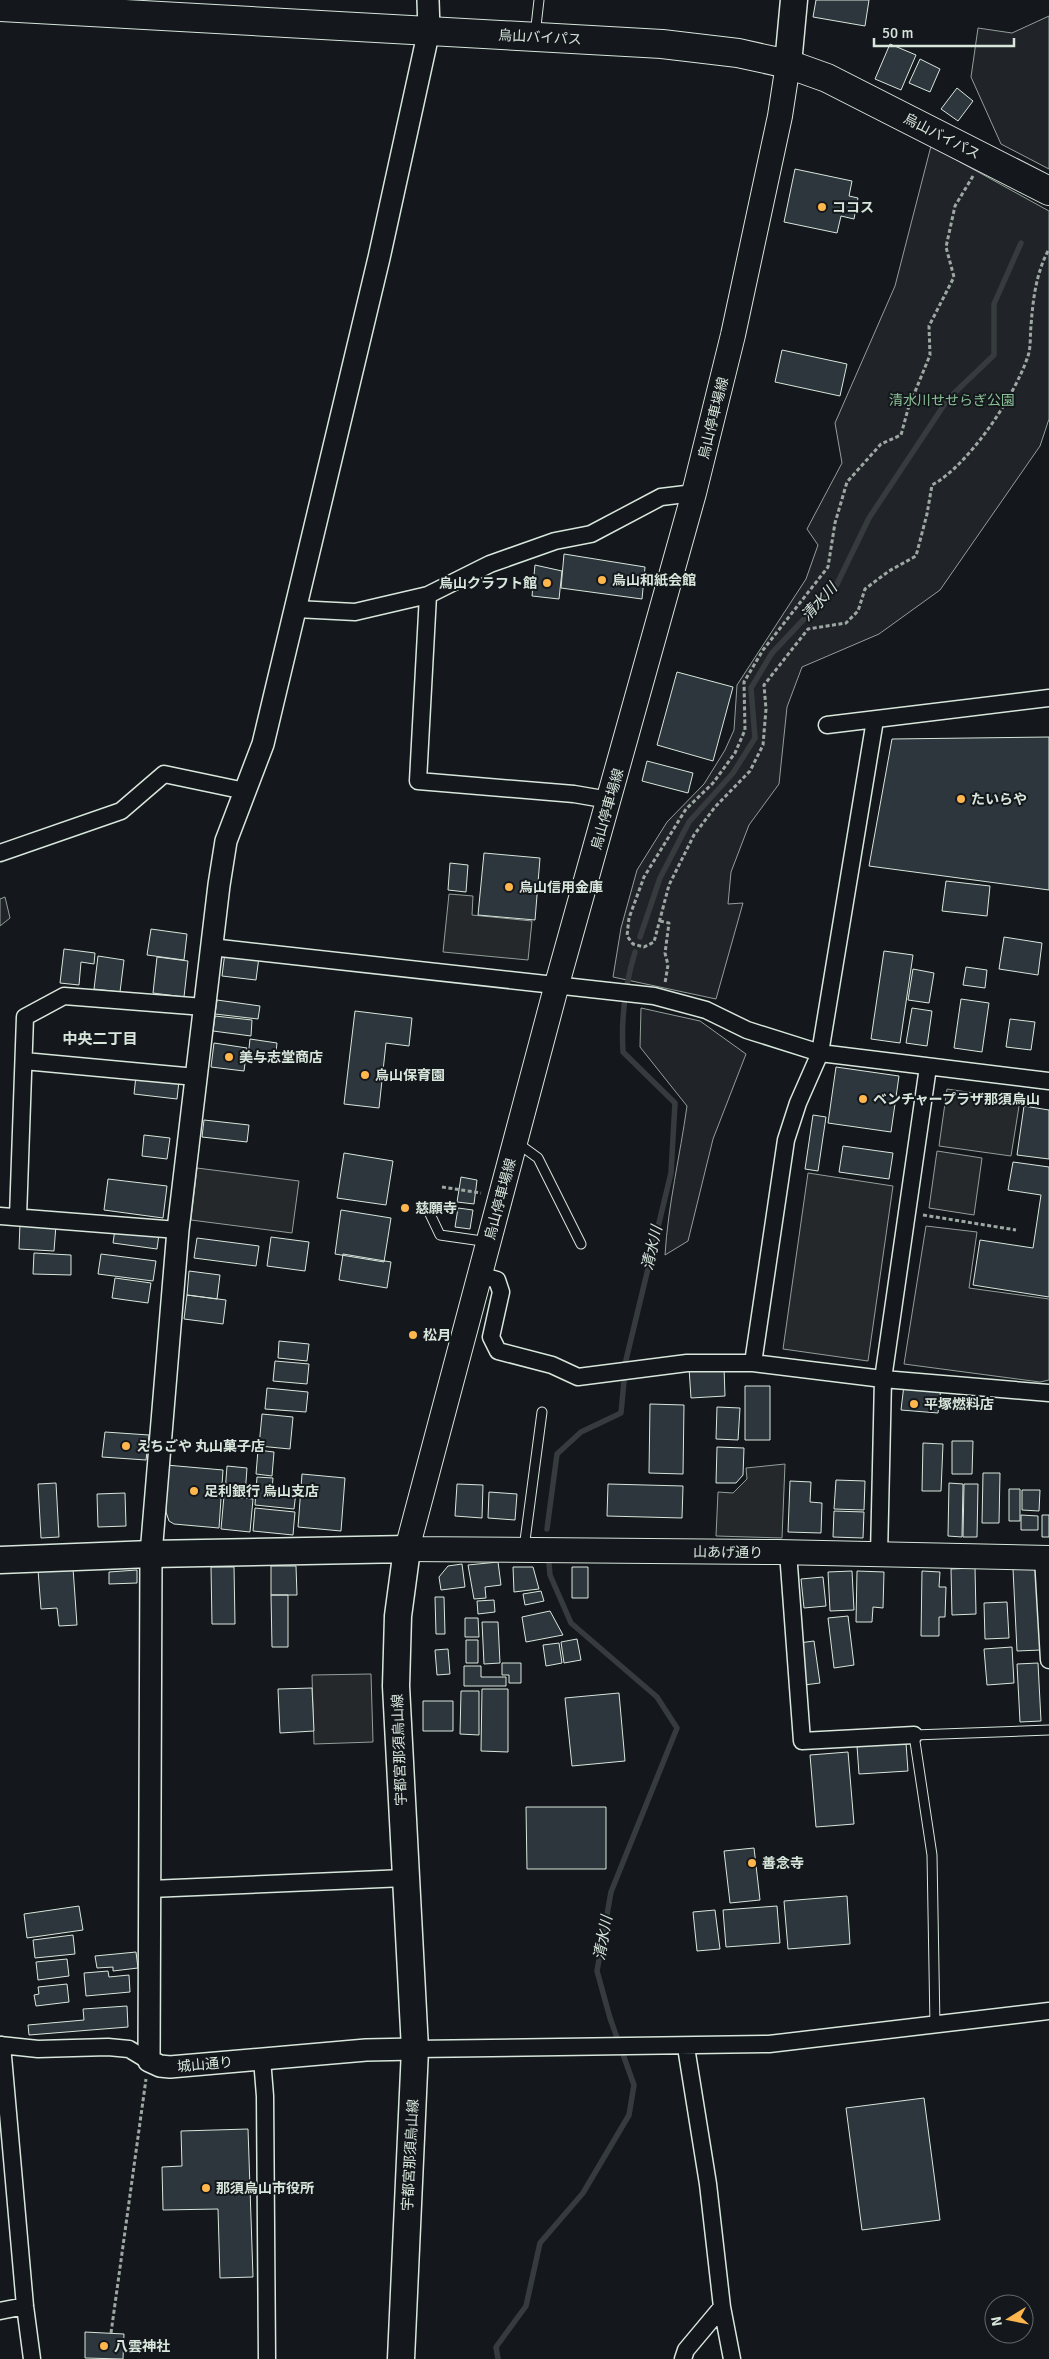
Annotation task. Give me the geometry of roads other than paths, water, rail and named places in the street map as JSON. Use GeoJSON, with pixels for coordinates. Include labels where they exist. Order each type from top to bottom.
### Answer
{"type":"FeatureCollection","features":[{"type":"Feature","properties":{"kind":"highway","name":"烏山バイパス"},"geometry":{"type":"LineString","coordinates":[[0,7],[429,30],[708,49],[788,64],[827,78],[1049,191]]}},
{"type":"Feature","properties":{"kind":"main road"},"geometry":{"type":"LineString","coordinates":[[788,64],[794,0]]}},
{"type":"Feature","properties":{"kind":"main road","name":"烏山停車場線"},"geometry":{"type":"LineString","coordinates":[[407,1549],[557,984],[694,493],[733,335],[780,116],[788,64]]}},
{"type":"Feature","properties":{"kind":"main road"},"geometry":{"type":"LineString","coordinates":[[0,1560],[151,1554],[407,1549]]}},
{"type":"Feature","properties":{"kind":"main road","name":"山あげ通り"},"geometry":{"type":"LineString","coordinates":[[407,1549],[788,1552],[1046,1558]]}},
{"type":"Feature","properties":{"kind":"main road","name":"宇都宮那須烏山線"},"geometry":{"type":"LineString","coordinates":[[401,2359],[415,2049],[396,1686],[398,1616],[407,1549]]}},
{"type":"Feature","properties":{"kind":"street"},"geometry":{"type":"LineString","coordinates":[[149,2061],[151,1554],[178,1230],[211,947],[226,841],[263,744],[379,258],[429,30],[428,0]]}},
{"type":"Feature","properties":{"kind":"street"},"geometry":{"type":"LineString","coordinates":[[296,609],[355,612],[428,595],[490,564],[555,541],[591,534],[661,497],[694,493]]}},
{"type":"Feature","properties":{"kind":"street"},"geometry":{"type":"LineString","coordinates":[[428,595],[418,781],[574,794],[609,800]]}},
{"type":"Feature","properties":{"kind":"street"},"geometry":{"type":"LineString","coordinates":[[827,725],[1049,698]]}},
{"type":"Feature","properties":{"kind":"street"},"geometry":{"type":"LineString","coordinates":[[753,1363],[786,1140],[798,1103],[820,1052],[875,720]]}},
{"type":"Feature","properties":{"kind":"street"},"geometry":{"type":"LineString","coordinates":[[0,853],[121,811],[164,774],[245,791]]}},
{"type":"Feature","properties":{"kind":"street"},"geometry":{"type":"LineString","coordinates":[[211,947],[557,984],[662,998],[706,1010],[747,1030],[820,1052],[1049,1081]]}},
{"type":"Feature","properties":{"kind":"street"},"geometry":{"type":"LineString","coordinates":[[18,1216],[25,1017],[64,996],[204,1006]]}},
{"type":"Feature","properties":{"kind":"street"},"geometry":{"type":"LineString","coordinates":[[24,1061],[196,1077]]}},
{"type":"Feature","properties":{"kind":"street"},"geometry":{"type":"LineString","coordinates":[[879,1555],[883,1379],[928,1067]]}},
{"type":"Feature","properties":{"kind":"street"},"geometry":{"type":"LineString","coordinates":[[0,1216],[178,1230]]}},
{"type":"Feature","properties":{"kind":"street"},"geometry":{"type":"LineString","coordinates":[[480,1275],[497,1280],[501,1292],[491,1337],[498,1350],[552,1365],[578,1377],[687,1363],[753,1363],[883,1379],[1049,1394]]}},
{"type":"Feature","properties":{"kind":"street"},"geometry":{"type":"LineString","coordinates":[[788,1552],[802,1742],[914,1735]]}},
{"type":"Feature","properties":{"kind":"street"},"geometry":{"type":"LineString","coordinates":[[1046,1558],[1049,1660]]}},
{"type":"Feature","properties":{"kind":"street"},"geometry":{"type":"LineString","coordinates":[[150,1889],[405,1878]]}},
{"type":"Feature","properties":{"kind":"street"},"geometry":{"type":"LineString","coordinates":[[415,2049],[608,2046],[686,2047],[769,2044],[935,2026],[1049,2011]]}},
{"type":"Feature","properties":{"kind":"street"},"geometry":{"type":"LineString","coordinates":[[1,2045],[25,2306],[32,2359]]}},
{"type":"Feature","properties":{"kind":"street","name":"城山通り"},"geometry":{"type":"LineString","coordinates":[[1,2045],[38,2049],[108,2047],[130,2049],[160,2066],[170,2067],[366,2050],[415,2049]]}},
{"type":"Feature","properties":{"kind":"street"},"geometry":{"type":"LineString","coordinates":[[686,2047],[708,2184],[722,2307],[732,2359]]}},
{"type":"Feature","properties":{"kind":"street"},"geometry":{"type":"LineString","coordinates":[[262,2059],[265,2096],[267,2359]]}},
{"type":"Feature","properties":{"kind":"street"},"geometry":{"type":"LineString","coordinates":[[0,2310],[25,2306]]}},
{"type":"Feature","properties":{"kind":"street"},"geometry":{"type":"LineString","coordinates":[[682,2359],[686,2350],[722,2307]]}},
{"type":"Feature","properties":{"kind":"lane"},"geometry":{"type":"LineString","coordinates":[[535,38],[539,0]]}},
{"type":"Feature","properties":{"kind":"lane"},"geometry":{"type":"LineString","coordinates":[[516,1142],[538,1158],[581,1244]]}},
{"type":"Feature","properties":{"kind":"lane"},"geometry":{"type":"LineString","coordinates":[[429,1212],[440,1235],[489,1242]]}},
{"type":"Feature","properties":{"kind":"lane"},"geometry":{"type":"LineString","coordinates":[[524,1549],[542,1412]]}},
{"type":"Feature","properties":{"kind":"lane"},"geometry":{"type":"LineString","coordinates":[[935,2026],[932,1855],[914,1735],[1049,1730]]}},
{"type":"Feature","properties":{"kind":"waterway","name":"清水川"},"geometry":{"type":"LineString","coordinates":[[640,937],[660,878],[689,822],[733,773],[755,738],[751,688],[772,653],[837,584],[869,518],[948,399],[994,355],[994,304],[1021,243]]}},
{"type":"Feature","properties":{"kind":"waterway","name":"清水川"},"geometry":{"type":"LineString","coordinates":[[547,1529],[557,1454],[581,1432],[621,1413],[626,1360],[671,1173],[675,1103],[623,1052],[624,1002],[635,952]]}},
{"type":"Feature","properties":{"kind":"waterway","name":"清水川"},"geometry":{"type":"LineString","coordinates":[[498,2359],[496,2347],[526,2306],[540,2243],[583,2193],[629,2115],[634,2085],[610,2018],[597,1971],[611,1892],[677,1728],[657,1697],[571,1623],[550,1575],[549,1564]]}},
{"type":"Feature","properties":{"kind":"place","name":"ココス"},"geometry":{"type":"Point","coordinates":[822,207]}},
{"type":"Feature","properties":{"kind":"place","name":"烏山和紙会館"},"geometry":{"type":"Point","coordinates":[602,580]}},
{"type":"Feature","properties":{"kind":"place","name":"烏山クラフト館"},"geometry":{"type":"Point","coordinates":[547,583]}},
{"type":"Feature","properties":{"kind":"place","name":"たいらや"},"geometry":{"type":"Point","coordinates":[961,799]}},
{"type":"Feature","properties":{"kind":"place","name":"烏山信用金庫"},"geometry":{"type":"Point","coordinates":[509,887]}},
{"type":"Feature","properties":{"kind":"place","name":"美与志堂商店"},"geometry":{"type":"Point","coordinates":[229,1057]}},
{"type":"Feature","properties":{"kind":"place","name":"烏山保育園"},"geometry":{"type":"Point","coordinates":[365,1075]}},
{"type":"Feature","properties":{"kind":"place","name":"ベンチャープラザ那須烏山"},"geometry":{"type":"Point","coordinates":[863,1099]}},
{"type":"Feature","properties":{"kind":"place","name":"慈願寺"},"geometry":{"type":"Point","coordinates":[405,1208]}},
{"type":"Feature","properties":{"kind":"place","name":"松月"},"geometry":{"type":"Point","coordinates":[413,1335]}},
{"type":"Feature","properties":{"kind":"place","name":"平塚燃料店"},"geometry":{"type":"Point","coordinates":[914,1404]}},
{"type":"Feature","properties":{"kind":"place","name":"えちごや 丸山菓子店"},"geometry":{"type":"Point","coordinates":[126,1446]}},
{"type":"Feature","properties":{"kind":"place","name":"足利銀行 烏山支店"},"geometry":{"type":"Point","coordinates":[194,1491]}},
{"type":"Feature","properties":{"kind":"place","name":"善念寺"},"geometry":{"type":"Point","coordinates":[752,1863]}},
{"type":"Feature","properties":{"kind":"place","name":"那須烏山市役所"},"geometry":{"type":"Point","coordinates":[206,2188]}},
{"type":"Feature","properties":{"kind":"place","name":"八雲神社"},"geometry":{"type":"Point","coordinates":[104,2346]}},
{"type":"Feature","properties":{"kind":"district","name":"中央二丁目"},"geometry":{"type":"Point","coordinates":[100,1039]}},
{"type":"Feature","properties":{"kind":"park label","name":"清水川せせらぎ公園"},"geometry":{"type":"Point","coordinates":[952,400]}}]}
